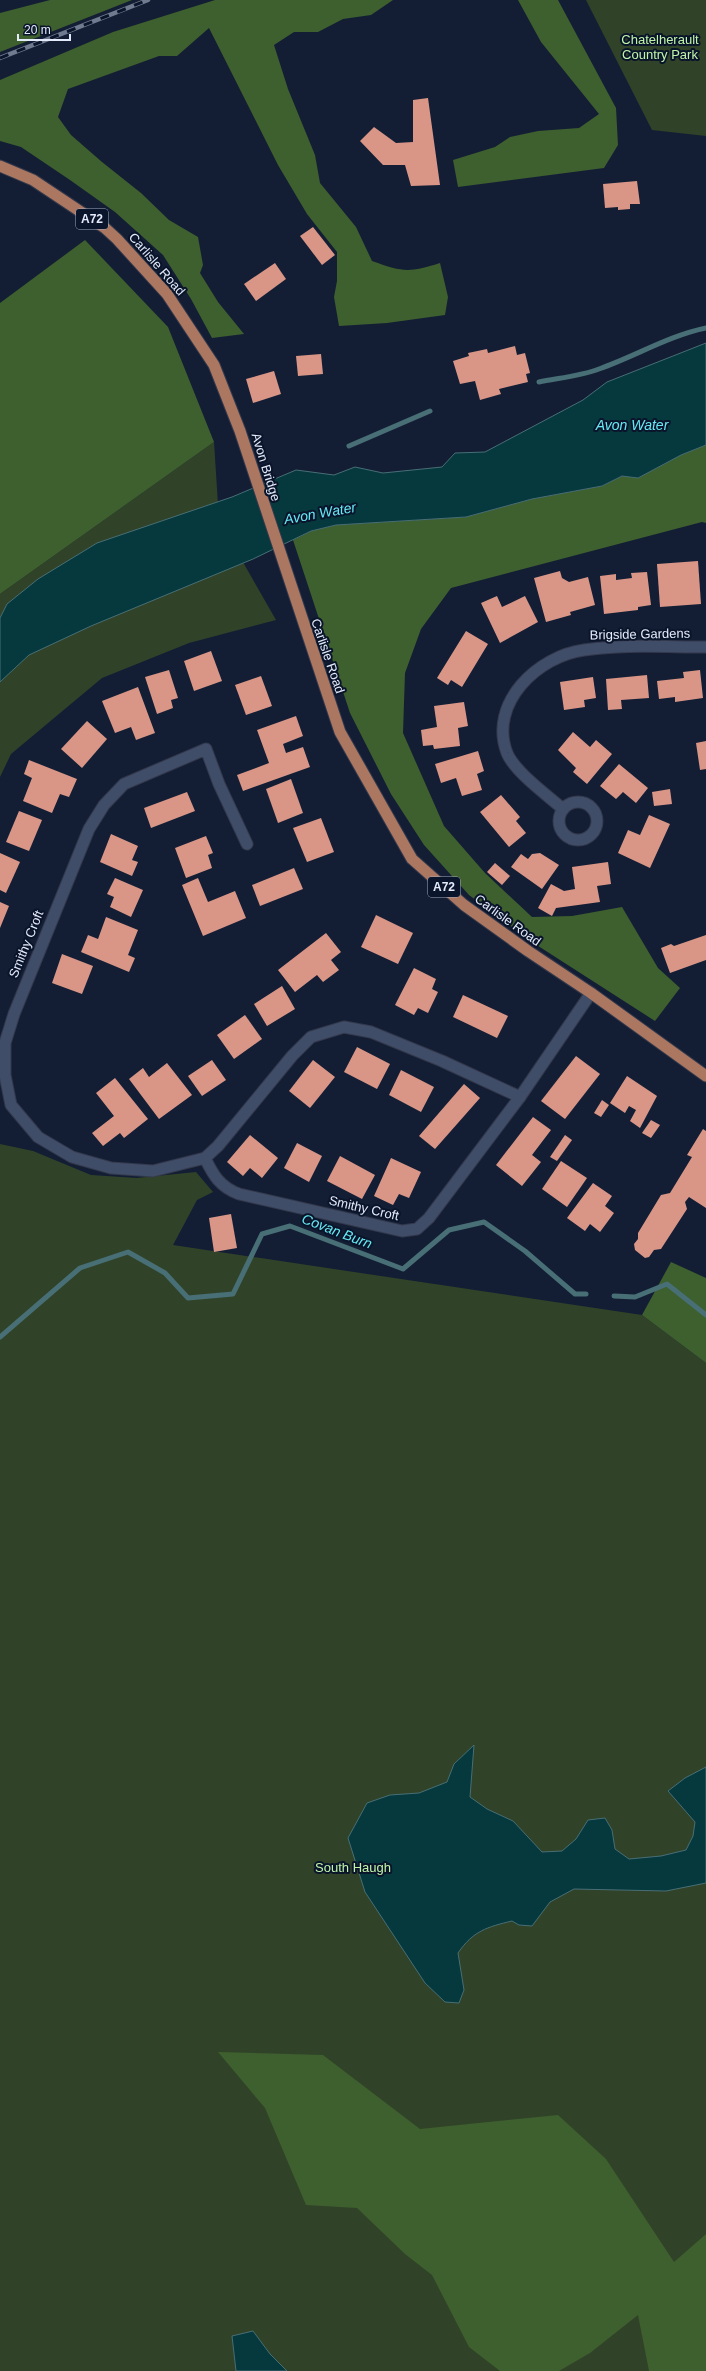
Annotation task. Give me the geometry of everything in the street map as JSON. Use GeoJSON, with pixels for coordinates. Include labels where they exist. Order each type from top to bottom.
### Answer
{"type":"FeatureCollection","features":[{"type":"Feature","properties":{"kind":"main road","name":"Carlisle Road"},"geometry":{"type":"LineString","coordinates":[[0,166],[33,180],[105,228],[147,271],[167,294],[214,365],[240,431]]}},
{"type":"Feature","properties":{"kind":"main road","name":"Avon Bridge"},"geometry":{"type":"LineString","coordinates":[[240,431],[296,603]]}},
{"type":"Feature","properties":{"kind":"main road","name":"Carlisle Road"},"geometry":{"type":"LineString","coordinates":[[296,603],[340,732],[412,858],[464,905],[528,951],[705,1072]]}},
{"type":"Feature","properties":{"kind":"street","name":"Brigside Gardens"},"geometry":{"type":"LineString","coordinates":[[563,809],[520,770],[507,753],[503,732],[506,710],[514,693],[545,663],[559,656],[584,650],[706,647]]}},
{"type":"Feature","properties":{"kind":"street","name":"Smithy Croft"},"geometry":{"type":"LineString","coordinates":[[247,844],[219,784],[206,749],[124,784],[104,805],[89,829],[41,944],[14,1014],[5,1043],[5,1075],[11,1105],[38,1138],[72,1157],[111,1168],[153,1171],[205,1158],[218,1146],[292,1056],[311,1037],[344,1027],[371,1032],[442,1061],[520,1097]]}},
{"type":"Feature","properties":{"kind":"street","name":"Smithy Croft"},"geometry":{"type":"LineString","coordinates":[[205,1158],[213,1176],[226,1189],[239,1194],[402,1232],[417,1229],[428,1218],[464,1172],[520,1097],[591,993]]}},
{"type":"Feature","properties":{"kind":"green space"},"geometry":{"type":"Polygon","coordinates":[[[50,0],[132,0],[0,52],[0,13],[50,0]]]}},
{"type":"Feature","properties":{"kind":"green space"},"geometry":{"type":"Polygon","coordinates":[[[215,0],[393,0],[371,15],[343,19],[318,32],[294,32],[274,45],[288,89],[315,155],[320,183],[356,227],[372,261],[406,270],[413,270],[440,263],[448,297],[445,315],[387,323],[339,326],[334,297],[337,281],[337,252],[307,214],[278,165],[209,28],[177,56],[159,56],[68,89],[58,117],[71,135],[141,193],[169,220],[198,237],[203,265],[200,273],[218,302],[244,334],[212,338],[191,299],[163,255],[115,212],[70,180],[21,147],[0,141],[0,80],[113,32],[215,0]]]}},
{"type":"Feature","properties":{"kind":"green space"},"geometry":{"type":"Polygon","coordinates":[[[518,0],[558,0],[616,108],[618,145],[604,168],[458,187],[453,160],[495,147],[510,137],[538,131],[579,128],[599,114],[541,42],[518,0]]]}},
{"type":"Feature","properties":{"kind":"green space","name":"Chatelherault Country Park"},"geometry":{"type":"Polygon","coordinates":[[[586,0],[706,0],[706,136],[652,130],[586,0]]]}},
{"type":"Feature","properties":{"kind":"green space"},"geometry":{"type":"Polygon","coordinates":[[[85,240],[168,327],[214,442],[0,594],[0,303],[85,240]]]}},
{"type":"Feature","properties":{"kind":"green space"},"geometry":{"type":"Polygon","coordinates":[[[214,442],[219,520],[276,620],[189,643],[102,678],[11,754],[0,777],[0,594],[214,442]]]}},
{"type":"Feature","properties":{"kind":"green space"},"geometry":{"type":"Polygon","coordinates":[[[706,445],[706,523],[702,522],[451,588],[421,629],[405,673],[403,733],[444,826],[485,873],[532,917],[572,916],[622,907],[658,968],[680,988],[655,1021],[532,942],[469,895],[424,845],[391,794],[350,713],[293,540],[311,531],[336,525],[466,517],[532,499],[602,486],[622,476],[638,478],[681,455],[706,445]]]}},
{"type":"Feature","properties":{"kind":"green space","name":"South Haugh"},"geometry":{"type":"Polygon","coordinates":[[[0,1144],[33,1151],[91,1175],[137,1178],[196,1172],[213,1192],[197,1200],[173,1245],[642,1315],[706,1363],[706,2371],[0,2371],[0,1144]]]}},
{"type":"Feature","properties":{"kind":"green space"},"geometry":{"type":"Polygon","coordinates":[[[671,1262],[706,1278],[706,1363],[642,1315],[671,1262]]]}},
{"type":"Feature","properties":{"kind":"green space"},"geometry":{"type":"Polygon","coordinates":[[[218,2052],[323,2055],[420,2129],[558,2115],[606,2159],[674,2262],[706,2234],[706,2371],[649,2371],[638,2315],[590,2353],[559,2371],[500,2371],[469,2347],[432,2275],[405,2254],[357,2208],[306,2205],[265,2108],[218,2052]]]}},
{"type":"Feature","properties":{"kind":"water","name":"Avon Water"},"geometry":{"type":"Polygon","coordinates":[[[706,343],[706,445],[681,455],[638,478],[622,476],[602,486],[532,499],[466,517],[336,525],[311,531],[253,559],[91,626],[29,655],[0,682],[0,618],[7,604],[38,579],[97,543],[232,497],[296,470],[334,475],[355,467],[383,473],[442,467],[455,453],[485,452],[583,400],[607,382],[706,343]]]}},
{"type":"Feature","properties":{"kind":"water"},"geometry":{"type":"Polygon","coordinates":[[[474,1745],[470,1797],[487,1809],[513,1821],[542,1852],[562,1851],[576,1839],[588,1820],[605,1818],[612,1830],[615,1849],[629,1859],[661,1856],[686,1850],[693,1836],[695,1822],[668,1791],[685,1778],[706,1767],[706,1883],[666,1891],[574,1889],[550,1902],[532,1926],[519,1925],[512,1921],[495,1925],[481,1931],[469,1940],[458,1953],[464,1990],[459,2003],[445,2002],[425,1983],[365,1892],[348,1838],[367,1803],[390,1795],[419,1793],[447,1782],[454,1764],[474,1745]]]}},
{"type":"Feature","properties":{"kind":"water"},"geometry":{"type":"Polygon","coordinates":[[[253,2331],[270,2354],[287,2371],[236,2371],[232,2336],[253,2331]]]}},
{"type":"Feature","properties":{"kind":"building"},"geometry":{"type":"Polygon","coordinates":[[[428,98],[440,185],[411,186],[405,165],[383,165],[360,141],[374,127],[396,143],[413,142],[413,100],[428,98]]]}},
{"type":"Feature","properties":{"kind":"building"},"geometry":{"type":"Polygon","coordinates":[[[637,181],[640,204],[630,204],[630,209],[618,210],[618,207],[605,208],[603,184],[637,181]]]}},
{"type":"Feature","properties":{"kind":"building"},"geometry":{"type":"Polygon","coordinates":[[[313,227],[335,255],[322,265],[300,236],[313,227]]]}},
{"type":"Feature","properties":{"kind":"building"},"geometry":{"type":"Polygon","coordinates":[[[275,263],[286,279],[256,301],[244,284],[275,263]]]}},
{"type":"Feature","properties":{"kind":"building"},"geometry":{"type":"Polygon","coordinates":[[[515,346],[517,355],[525,353],[530,373],[526,374],[528,382],[499,389],[501,394],[480,400],[475,381],[460,384],[453,361],[469,356],[468,353],[487,349],[488,353],[515,346]]]}},
{"type":"Feature","properties":{"kind":"building"},"geometry":{"type":"Polygon","coordinates":[[[321,354],[323,374],[298,376],[296,356],[321,354]]]}},
{"type":"Feature","properties":{"kind":"building"},"geometry":{"type":"Polygon","coordinates":[[[274,371],[281,394],[253,403],[246,379],[274,371]]]}},
{"type":"Feature","properties":{"kind":"building"},"geometry":{"type":"Polygon","coordinates":[[[698,561],[701,604],[660,607],[657,564],[698,561]]]}},
{"type":"Feature","properties":{"kind":"building"},"geometry":{"type":"Polygon","coordinates":[[[560,571],[562,578],[569,582],[588,577],[595,605],[570,612],[571,615],[546,622],[534,578],[560,571]]]}},
{"type":"Feature","properties":{"kind":"building"},"geometry":{"type":"Polygon","coordinates":[[[647,572],[651,605],[638,607],[638,610],[604,614],[600,576],[616,574],[616,580],[632,578],[631,573],[647,572]]]}},
{"type":"Feature","properties":{"kind":"building"},"geometry":{"type":"Polygon","coordinates":[[[497,596],[502,607],[525,596],[538,622],[500,643],[481,603],[497,596]]]}},
{"type":"Feature","properties":{"kind":"building"},"geometry":{"type":"Polygon","coordinates":[[[466,631],[488,644],[462,687],[451,680],[448,685],[437,678],[466,631]]]}},
{"type":"Feature","properties":{"kind":"building"},"geometry":{"type":"Polygon","coordinates":[[[211,651],[222,681],[194,691],[184,661],[211,651]]]}},
{"type":"Feature","properties":{"kind":"building"},"geometry":{"type":"Polygon","coordinates":[[[169,670],[178,698],[171,700],[173,708],[157,714],[145,677],[169,670]]]}},
{"type":"Feature","properties":{"kind":"building"},"geometry":{"type":"Polygon","coordinates":[[[700,670],[703,698],[675,702],[675,697],[659,699],[657,681],[684,678],[683,672],[700,670]]]}},
{"type":"Feature","properties":{"kind":"building"},"geometry":{"type":"Polygon","coordinates":[[[647,675],[649,698],[621,700],[622,709],[608,710],[606,679],[647,675]]]}},
{"type":"Feature","properties":{"kind":"building"},"geometry":{"type":"Polygon","coordinates":[[[261,676],[272,706],[246,715],[235,685],[261,676]]]}},
{"type":"Feature","properties":{"kind":"building"},"geometry":{"type":"Polygon","coordinates":[[[593,677],[596,698],[584,700],[585,707],[564,710],[560,682],[593,677]]]}},
{"type":"Feature","properties":{"kind":"building"},"geometry":{"type":"Polygon","coordinates":[[[138,687],[155,733],[136,740],[131,727],[115,733],[102,701],[138,687]]]}},
{"type":"Feature","properties":{"kind":"building"},"geometry":{"type":"Polygon","coordinates":[[[464,702],[468,726],[458,728],[460,746],[434,749],[433,745],[423,746],[421,730],[437,727],[434,706],[464,702]]]}},
{"type":"Feature","properties":{"kind":"building"},"geometry":{"type":"Polygon","coordinates":[[[296,716],[303,736],[283,744],[286,753],[303,747],[310,767],[243,791],[237,775],[269,763],[257,730],[296,716]]]}},
{"type":"Feature","properties":{"kind":"building"},"geometry":{"type":"Polygon","coordinates":[[[87,721],[107,739],[82,768],[61,749],[87,721]]]}},
{"type":"Feature","properties":{"kind":"building"},"geometry":{"type":"Polygon","coordinates":[[[573,732],[590,747],[596,740],[612,754],[587,784],[573,772],[576,768],[558,750],[573,732]]]}},
{"type":"Feature","properties":{"kind":"building"},"geometry":{"type":"Polygon","coordinates":[[[706,741],[706,769],[700,770],[696,743],[706,741]]]}},
{"type":"Feature","properties":{"kind":"building"},"geometry":{"type":"Polygon","coordinates":[[[478,751],[484,771],[477,774],[482,790],[462,796],[456,778],[441,783],[435,764],[478,751]]]}},
{"type":"Feature","properties":{"kind":"building"},"geometry":{"type":"Polygon","coordinates":[[[29,760],[77,779],[69,797],[60,794],[52,813],[23,801],[32,778],[24,774],[29,760]]]}},
{"type":"Feature","properties":{"kind":"building"},"geometry":{"type":"Polygon","coordinates":[[[619,764],[648,788],[636,803],[623,792],[616,799],[600,786],[619,764]]]}},
{"type":"Feature","properties":{"kind":"building"},"geometry":{"type":"Polygon","coordinates":[[[291,779],[303,813],[278,823],[266,789],[291,779]]]}},
{"type":"Feature","properties":{"kind":"building"},"geometry":{"type":"Polygon","coordinates":[[[670,789],[672,804],[654,806],[652,792],[670,789]]]}},
{"type":"Feature","properties":{"kind":"building"},"geometry":{"type":"Polygon","coordinates":[[[187,792],[195,811],[151,828],[144,808],[187,792]]]}},
{"type":"Feature","properties":{"kind":"building"},"geometry":{"type":"Polygon","coordinates":[[[501,795],[520,817],[516,821],[526,833],[509,847],[480,812],[501,795]]]}},
{"type":"Feature","properties":{"kind":"building"},"geometry":{"type":"Polygon","coordinates":[[[19,811],[42,820],[29,851],[6,842],[19,811]]]}},
{"type":"Feature","properties":{"kind":"building"},"geometry":{"type":"Polygon","coordinates":[[[649,815],[670,824],[650,868],[618,853],[628,830],[640,835],[649,815]]]}},
{"type":"Feature","properties":{"kind":"building"},"geometry":{"type":"Polygon","coordinates":[[[321,818],[334,852],[307,862],[293,828],[321,818]]]}},
{"type":"Feature","properties":{"kind":"building"},"geometry":{"type":"Polygon","coordinates":[[[111,834],[138,846],[132,860],[138,862],[132,876],[100,862],[111,834]]]}},
{"type":"Feature","properties":{"kind":"building"},"geometry":{"type":"Polygon","coordinates":[[[206,836],[213,853],[208,855],[212,868],[186,878],[175,848],[206,836]]]}},
{"type":"Feature","properties":{"kind":"building"},"geometry":{"type":"Polygon","coordinates":[[[0,853],[20,862],[6,893],[0,890],[0,853]]]}},
{"type":"Feature","properties":{"kind":"building"},"geometry":{"type":"Polygon","coordinates":[[[540,853],[559,865],[542,889],[511,867],[521,854],[528,859],[532,854],[540,853]]]}},
{"type":"Feature","properties":{"kind":"building"},"geometry":{"type":"Polygon","coordinates":[[[608,862],[611,884],[597,886],[600,902],[556,908],[552,916],[538,908],[551,884],[564,891],[575,889],[572,867],[608,862]]]}},
{"type":"Feature","properties":{"kind":"building"},"geometry":{"type":"Polygon","coordinates":[[[495,863],[510,876],[502,885],[487,872],[495,863]]]}},
{"type":"Feature","properties":{"kind":"building"},"geometry":{"type":"Polygon","coordinates":[[[294,868],[303,889],[260,906],[252,885],[294,868]]]}},
{"type":"Feature","properties":{"kind":"building"},"geometry":{"type":"Polygon","coordinates":[[[115,878],[143,890],[131,917],[110,907],[114,897],[107,894],[115,878]]]}},
{"type":"Feature","properties":{"kind":"building"},"geometry":{"type":"Polygon","coordinates":[[[198,878],[208,902],[235,891],[246,918],[203,936],[182,885],[198,878]]]}},
{"type":"Feature","properties":{"kind":"building"},"geometry":{"type":"Polygon","coordinates":[[[0,902],[9,906],[0,928],[0,902]]]}},
{"type":"Feature","properties":{"kind":"building"},"geometry":{"type":"Polygon","coordinates":[[[376,915],[413,933],[398,964],[361,947],[376,915]]]}},
{"type":"Feature","properties":{"kind":"building"},"geometry":{"type":"Polygon","coordinates":[[[106,917],[138,930],[128,955],[135,958],[129,972],[81,952],[88,935],[98,939],[106,917]]]}},
{"type":"Feature","properties":{"kind":"building"},"geometry":{"type":"Polygon","coordinates":[[[326,933],[341,952],[331,960],[339,970],[323,982],[317,975],[295,992],[278,970],[326,933]]]}},
{"type":"Feature","properties":{"kind":"building"},"geometry":{"type":"Polygon","coordinates":[[[706,935],[706,960],[670,973],[661,948],[671,944],[674,946],[706,935]]]}},
{"type":"Feature","properties":{"kind":"building"},"geometry":{"type":"Polygon","coordinates":[[[62,954],[93,966],[82,994],[52,983],[62,954]]]}},
{"type":"Feature","properties":{"kind":"building"},"geometry":{"type":"Polygon","coordinates":[[[414,968],[436,979],[432,989],[438,992],[428,1013],[418,1008],[414,1015],[395,1005],[414,968]]]}},
{"type":"Feature","properties":{"kind":"building"},"geometry":{"type":"Polygon","coordinates":[[[282,986],[295,1009],[267,1026],[254,1004],[282,986]]]}},
{"type":"Feature","properties":{"kind":"building"},"geometry":{"type":"Polygon","coordinates":[[[463,995],[508,1016],[497,1038],[453,1017],[463,995]]]}},
{"type":"Feature","properties":{"kind":"building"},"geometry":{"type":"Polygon","coordinates":[[[245,1015],[262,1039],[234,1059],[217,1035],[245,1015]]]}},
{"type":"Feature","properties":{"kind":"building"},"geometry":{"type":"Polygon","coordinates":[[[357,1047],[390,1064],[377,1089],[344,1072],[357,1047]]]}},
{"type":"Feature","properties":{"kind":"building"},"geometry":{"type":"Polygon","coordinates":[[[576,1056],[600,1074],[565,1119],[541,1101],[576,1056]]]}},
{"type":"Feature","properties":{"kind":"building"},"geometry":{"type":"Polygon","coordinates":[[[212,1060],[226,1080],[202,1096],[188,1076],[212,1060]]]}},
{"type":"Feature","properties":{"kind":"building"},"geometry":{"type":"Polygon","coordinates":[[[313,1060],[335,1077],[310,1108],[289,1091],[313,1060]]]}},
{"type":"Feature","properties":{"kind":"building"},"geometry":{"type":"Polygon","coordinates":[[[167,1063],[192,1095],[159,1119],[129,1079],[143,1068],[149,1077],[167,1063]]]}},
{"type":"Feature","properties":{"kind":"building"},"geometry":{"type":"Polygon","coordinates":[[[401,1070],[434,1087],[421,1112],[389,1095],[401,1070]]]}},
{"type":"Feature","properties":{"kind":"building"},"geometry":{"type":"Polygon","coordinates":[[[627,1076],[657,1096],[640,1128],[630,1121],[636,1110],[629,1106],[625,1113],[610,1103],[627,1076]]]}},
{"type":"Feature","properties":{"kind":"building"},"geometry":{"type":"Polygon","coordinates":[[[115,1078],[148,1119],[124,1138],[120,1133],[103,1146],[92,1133],[114,1116],[96,1093],[115,1078]]]}},
{"type":"Feature","properties":{"kind":"building"},"geometry":{"type":"Polygon","coordinates":[[[464,1084],[480,1098],[435,1149],[419,1136],[464,1084]]]}},
{"type":"Feature","properties":{"kind":"building"},"geometry":{"type":"Polygon","coordinates":[[[602,1100],[609,1105],[601,1117],[594,1113],[602,1100]]]}},
{"type":"Feature","properties":{"kind":"building"},"geometry":{"type":"Polygon","coordinates":[[[533,1117],[551,1130],[532,1155],[541,1162],[522,1186],[496,1165],[533,1117]]]}},
{"type":"Feature","properties":{"kind":"building"},"geometry":{"type":"Polygon","coordinates":[[[651,1120],[660,1125],[651,1138],[642,1133],[651,1120]]]}},
{"type":"Feature","properties":{"kind":"building"},"geometry":{"type":"Polygon","coordinates":[[[703,1129],[706,1131],[706,1208],[689,1197],[685,1202],[687,1209],[661,1249],[654,1250],[649,1257],[645,1258],[635,1250],[634,1244],[638,1239],[638,1233],[661,1195],[670,1193],[692,1157],[687,1155],[703,1129]]]}},
{"type":"Feature","properties":{"kind":"building"},"geometry":{"type":"Polygon","coordinates":[[[250,1135],[278,1158],[262,1178],[250,1168],[243,1176],[227,1162],[250,1135]]]}},
{"type":"Feature","properties":{"kind":"building"},"geometry":{"type":"Polygon","coordinates":[[[565,1135],[572,1140],[557,1161],[550,1157],[565,1135]]]}},
{"type":"Feature","properties":{"kind":"building"},"geometry":{"type":"Polygon","coordinates":[[[297,1143],[322,1156],[309,1182],[284,1168],[297,1143]]]}},
{"type":"Feature","properties":{"kind":"building"},"geometry":{"type":"Polygon","coordinates":[[[340,1156],[375,1175],[362,1199],[327,1181],[340,1156]]]}},
{"type":"Feature","properties":{"kind":"building"},"geometry":{"type":"Polygon","coordinates":[[[391,1158],[421,1172],[409,1198],[399,1194],[393,1205],[374,1196],[391,1158]]]}},
{"type":"Feature","properties":{"kind":"building"},"geometry":{"type":"Polygon","coordinates":[[[561,1161],[587,1178],[567,1207],[542,1189],[561,1161]]]}},
{"type":"Feature","properties":{"kind":"building"},"geometry":{"type":"Polygon","coordinates":[[[593,1183],[612,1196],[605,1206],[614,1213],[600,1232],[590,1224],[585,1231],[567,1218],[593,1183]]]}},
{"type":"Feature","properties":{"kind":"building"},"geometry":{"type":"Polygon","coordinates":[[[231,1214],[237,1248],[214,1252],[209,1218],[231,1214]]]}},
{"type":"Feature","properties":{"kind":"waterway"},"geometry":{"type":"LineString","coordinates":[[539,382],[592,371],[613,364],[678,336],[706,328]]}},
{"type":"Feature","properties":{"kind":"waterway"},"geometry":{"type":"LineString","coordinates":[[349,446],[430,411]]}},
{"type":"Feature","properties":{"kind":"waterway","name":"Covan Burn"},"geometry":{"type":"LineString","coordinates":[[0,1337],[80,1268],[128,1252],[165,1273],[188,1298],[233,1294],[262,1234],[290,1226],[403,1269],[449,1230],[484,1222],[525,1251],[575,1294],[586,1294]]}},
{"type":"Feature","properties":{"kind":"waterway","name":"Covan Burn"},"geometry":{"type":"LineString","coordinates":[[614,1296],[635,1297],[667,1284],[706,1315]]}},
{"type":"Feature","properties":{"kind":"railway"},"geometry":{"type":"LineString","coordinates":[[0,58],[148,0]]}}]}
